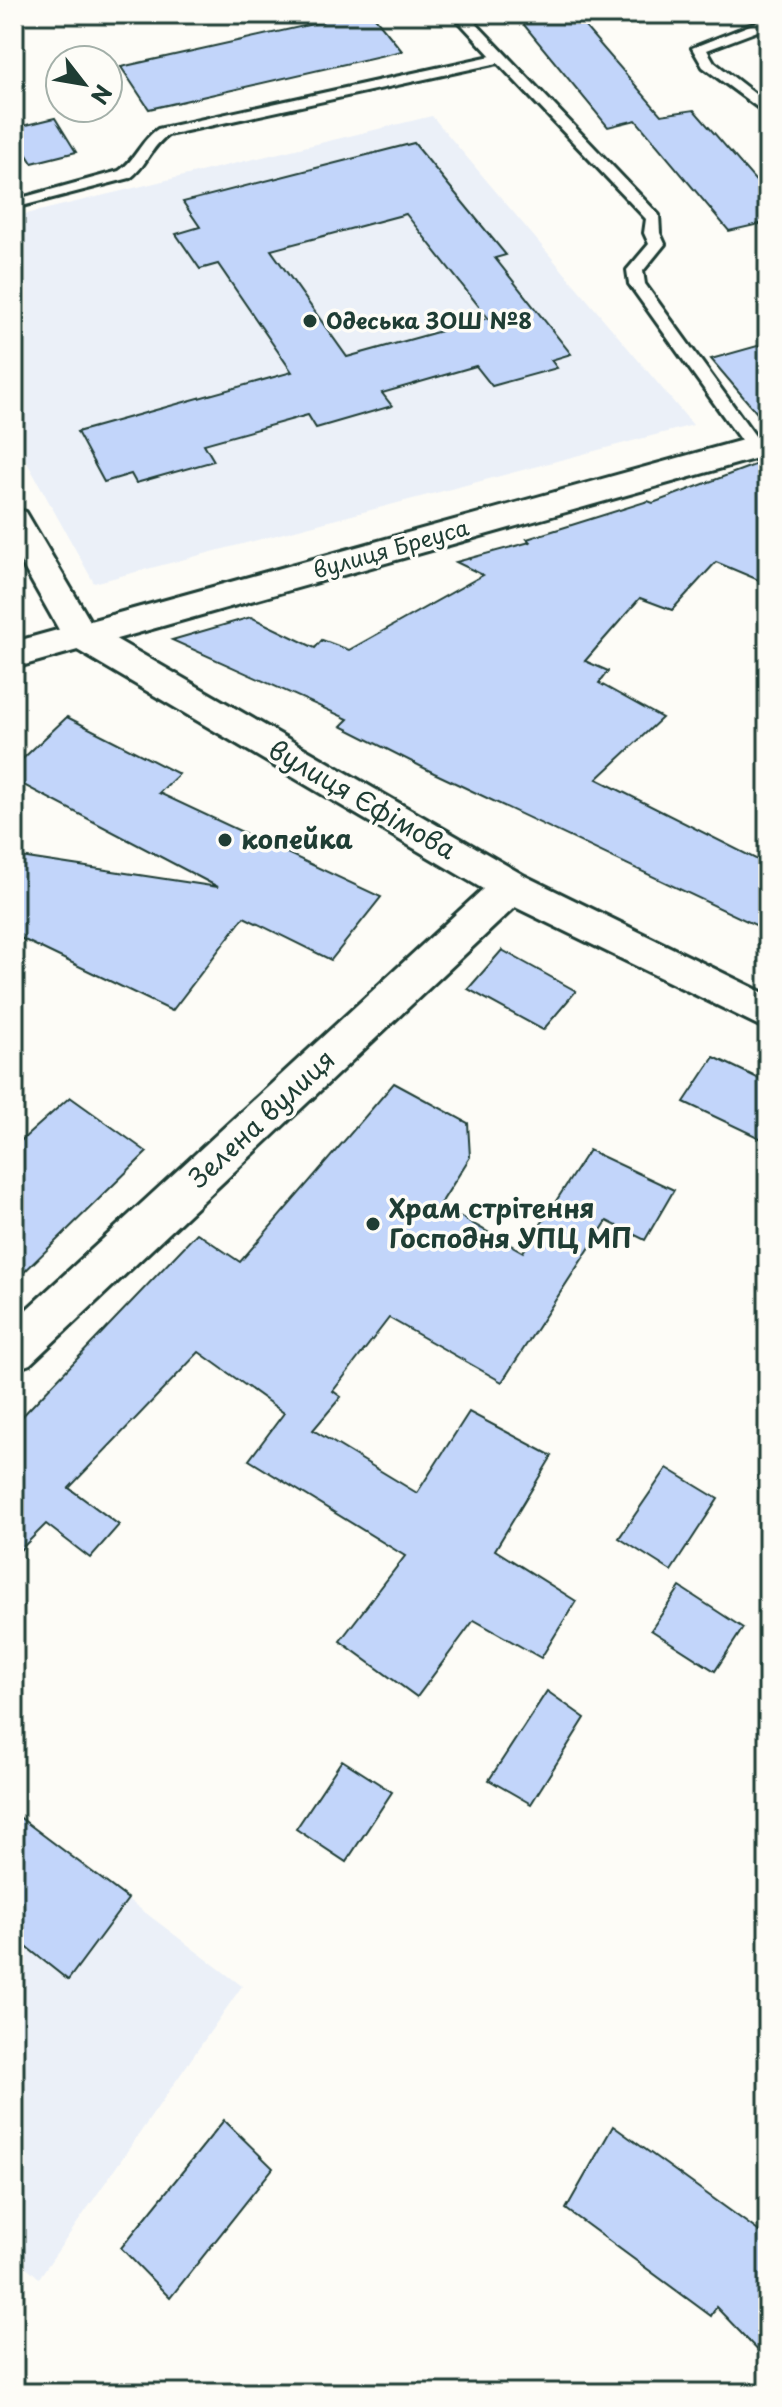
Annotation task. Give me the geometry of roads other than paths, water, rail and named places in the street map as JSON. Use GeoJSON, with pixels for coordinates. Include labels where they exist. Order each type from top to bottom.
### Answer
{"type":"FeatureCollection","features":[{"type":"Feature","properties":{"kind":"street","name":"вулиця Бреуса"},"geometry":{"type":"LineString","coordinates":[[14,655],[762,446]]}},
{"type":"Feature","properties":{"kind":"street","name":"вулиця Єфімова"},"geometry":{"type":"LineString","coordinates":[[14,520],[80,635],[511,887],[768,1014]]}},
{"type":"Feature","properties":{"kind":"street","name":"Зелена вулиця"},"geometry":{"type":"LineString","coordinates":[[14,1350],[511,887]]}},
{"type":"Feature","properties":{"kind":"lane"},"geometry":{"type":"LineString","coordinates":[[459,14],[654,218],[652,233],[657,244],[635,270],[637,284],[762,446]]}},
{"type":"Feature","properties":{"kind":"lane"},"geometry":{"type":"LineString","coordinates":[[768,22],[699,48],[708,64],[768,111]]}},
{"type":"Feature","properties":{"kind":"lane"},"geometry":{"type":"LineString","coordinates":[[14,204],[112,180],[134,168],[145,142],[163,132],[501,58]]}},
{"type":"Feature","properties":{"kind":"place","name":"Одеська ЗОШ №8"},"geometry":{"type":"Point","coordinates":[310,321]}},
{"type":"Feature","properties":{"kind":"place","name":"копейка"},"geometry":{"type":"Point","coordinates":[225,840]}},
{"type":"Feature","properties":{"kind":"place","name":"Храм стрітення Господня УПЦ МП"},"geometry":{"type":"Point","coordinates":[373,1224]}}]}
